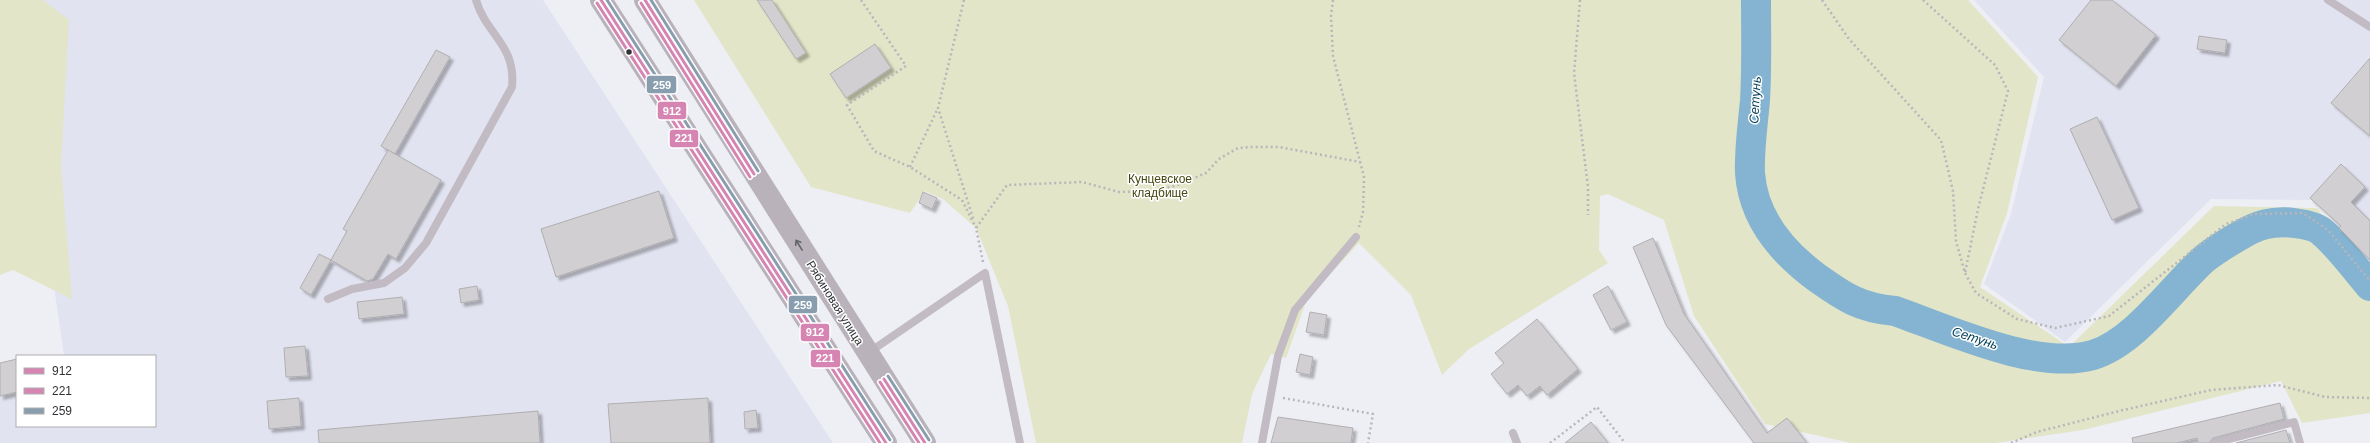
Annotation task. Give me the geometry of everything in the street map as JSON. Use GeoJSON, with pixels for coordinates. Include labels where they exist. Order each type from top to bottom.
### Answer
{"type":"FeatureCollection","features":[{"type":"Feature","properties":{"kind":"main road"},"geometry":{"type":"LineString","coordinates":[[600,0],[886,443]]}},
{"type":"Feature","properties":{"kind":"main road","name":"Рябиновая улица"},"geometry":{"type":"LineString","coordinates":[[645,0],[925,443]]}},
{"type":"Feature","properties":{"kind":"lane"},"geometry":{"type":"LineString","coordinates":[[328,299],[352,289],[384,283],[405,268],[426,243],[512,88],[513,70],[507,52],[479,8],[476,0]]}},
{"type":"Feature","properties":{"kind":"lane"},"geometry":{"type":"LineString","coordinates":[[2328,0],[2370,27]]}},
{"type":"Feature","properties":{"kind":"lane"},"geometry":{"type":"LineString","coordinates":[[1262,443],[1278,356],[1295,310],[1356,237]]}},
{"type":"Feature","properties":{"kind":"lane"},"geometry":{"type":"LineString","coordinates":[[868,354],[985,273],[1020,443]]}},
{"type":"Feature","properties":{"kind":"lane"},"geometry":{"type":"LineString","coordinates":[[2214,443],[2294,422],[2300,443]]}},
{"type":"Feature","properties":{"kind":"lane"},"geometry":{"type":"LineString","coordinates":[[1513,433],[1517,443]]}},
{"type":"Feature","properties":{"kind":"path"},"geometry":{"type":"LineString","coordinates":[[861,0],[906,66],[847,105],[874,151],[910,167],[962,200],[976,228]]}},
{"type":"Feature","properties":{"kind":"path"},"geometry":{"type":"LineString","coordinates":[[910,167],[938,108],[964,0]]}},
{"type":"Feature","properties":{"kind":"path"},"geometry":{"type":"LineString","coordinates":[[1333,0],[1331,16],[1333,56],[1364,177],[1363,212],[1356,237]]}},
{"type":"Feature","properties":{"kind":"path"},"geometry":{"type":"LineString","coordinates":[[1580,0],[1574,73],[1588,188],[1588,215]]}},
{"type":"Feature","properties":{"kind":"path"},"geometry":{"type":"LineString","coordinates":[[1822,0],[1849,39],[1941,140],[1953,191],[1956,241],[1965,273],[1976,293],[2016,319],[2056,328],[2109,316],[2226,224],[2254,214],[2303,213],[2328,230],[2370,281]]}},
{"type":"Feature","properties":{"kind":"path"},"geometry":{"type":"LineString","coordinates":[[1923,0],[1995,65],[2008,91],[1978,209],[1965,273]]}},
{"type":"Feature","properties":{"kind":"path"},"geometry":{"type":"LineString","coordinates":[[938,108],[976,228],[985,273]]}},
{"type":"Feature","properties":{"kind":"path"},"geometry":{"type":"LineString","coordinates":[[976,228],[1007,185],[1082,182],[1119,192],[1150,191],[1175,186],[1206,173],[1219,159],[1238,148],[1252,147],[1279,147],[1360,162]]}},
{"type":"Feature","properties":{"kind":"path"},"geometry":{"type":"LineString","coordinates":[[2011,443],[2037,432],[2119,410],[2211,390],[2278,385],[2326,397],[2370,398]]}},
{"type":"Feature","properties":{"kind":"path"},"geometry":{"type":"LineString","coordinates":[[1292,399],[1373,414],[1368,443]]}},
{"type":"Feature","properties":{"kind":"path"},"geometry":{"type":"LineString","coordinates":[[1550,443],[1597,408],[1625,443]]}},
{"type":"Feature","properties":{"kind":"shaded area"},"geometry":{"type":"Polygon","coordinates":[[[13,0],[543,0],[833,443],[0,443],[0,369],[16,369],[16,427],[156,427],[156,355],[64,355],[13,0]]]}},
{"type":"Feature","properties":{"kind":"shaded area"},"geometry":{"type":"Polygon","coordinates":[[[1974,0],[2370,0],[2370,265],[2316,200],[2211,199],[2065,342],[1984,284],[2011,214],[2044,77],[1974,0]]]}},
{"type":"Feature","properties":{"kind":"green space"},"geometry":{"type":"Polygon","coordinates":[[[0,0],[43,0],[69,20],[61,165],[72,299],[13,270],[0,275],[0,0]]]}},
{"type":"Feature","properties":{"kind":"green space","name":"Кунцевское кладбище"},"geometry":{"type":"Polygon","coordinates":[[[694,0],[1968,0],[2038,77],[2007,213],[1980,287],[2069,347],[2214,206],[2317,208],[2370,276],[2370,413],[2302,423],[2281,381],[2083,430],[1995,443],[1851,443],[1765,424],[1694,316],[1664,220],[1608,194],[1600,196],[1599,250],[1608,263],[1469,349],[1442,375],[1411,295],[1359,243],[1307,299],[1286,358],[1271,354],[1252,394],[1242,443],[1036,443],[1008,306],[976,228],[943,199],[925,191],[910,213],[811,187],[694,0]]]}},
{"type":"Feature","properties":{"kind":"building"},"geometry":{"type":"Polygon","coordinates":[[[757,0],[772,0],[806,53],[796,59],[757,0]]]}},
{"type":"Feature","properties":{"kind":"building"},"geometry":{"type":"Polygon","coordinates":[[[2091,0],[2112,0],[2156,35],[2116,86],[2059,40],[2091,0]]]}},
{"type":"Feature","properties":{"kind":"building"},"geometry":{"type":"Polygon","coordinates":[[[2199,36],[2227,40],[2225,53],[2197,49],[2199,36]]]}},
{"type":"Feature","properties":{"kind":"building"},"geometry":{"type":"Polygon","coordinates":[[[875,44],[891,68],[846,98],[830,74],[875,44]]]}},
{"type":"Feature","properties":{"kind":"building"},"geometry":{"type":"Polygon","coordinates":[[[436,50],[450,57],[395,154],[381,146],[436,50]]]}},
{"type":"Feature","properties":{"kind":"building"},"geometry":{"type":"Polygon","coordinates":[[[2370,58],[2370,136],[2331,103],[2370,58]]]}},
{"type":"Feature","properties":{"kind":"building"},"geometry":{"type":"Polygon","coordinates":[[[2097,117],[2139,208],[2112,220],[2070,129],[2097,117]]]}},
{"type":"Feature","properties":{"kind":"building"},"geometry":{"type":"Polygon","coordinates":[[[388,150],[441,180],[396,259],[388,254],[373,279],[367,281],[331,260],[347,231],[343,229],[388,150]]]}},
{"type":"Feature","properties":{"kind":"building"},"geometry":{"type":"Polygon","coordinates":[[[2341,164],[2365,187],[2351,202],[2370,221],[2370,260],[2339,228],[2341,226],[2310,198],[2341,164]]]}},
{"type":"Feature","properties":{"kind":"building"},"geometry":{"type":"Polygon","coordinates":[[[659,191],[674,238],[556,277],[541,229],[659,191]]]}},
{"type":"Feature","properties":{"kind":"building"},"geometry":{"type":"Polygon","coordinates":[[[923,192],[937,198],[932,209],[919,203],[923,192]]]}},
{"type":"Feature","properties":{"kind":"building"},"geometry":{"type":"Polygon","coordinates":[[[1653,238],[1684,314],[1767,433],[1787,418],[1807,443],[1754,443],[1666,325],[1633,247],[1653,238]]]}},
{"type":"Feature","properties":{"kind":"building"},"geometry":{"type":"Polygon","coordinates":[[[319,254],[331,260],[311,295],[300,288],[319,254]]]}},
{"type":"Feature","properties":{"kind":"building"},"geometry":{"type":"Polygon","coordinates":[[[477,286],[479,300],[461,303],[459,289],[477,286]]]}},
{"type":"Feature","properties":{"kind":"building"},"geometry":{"type":"Polygon","coordinates":[[[1608,286],[1627,322],[1611,330],[1593,295],[1608,286]]]}},
{"type":"Feature","properties":{"kind":"building"},"geometry":{"type":"Polygon","coordinates":[[[402,297],[404,314],[359,319],[357,302],[402,297]]]}},
{"type":"Feature","properties":{"kind":"building"},"geometry":{"type":"Polygon","coordinates":[[[1310,312],[1327,315],[1324,335],[1306,332],[1310,312]]]}},
{"type":"Feature","properties":{"kind":"building"},"geometry":{"type":"Polygon","coordinates":[[[1537,319],[1578,369],[1547,395],[1540,386],[1527,396],[1518,385],[1507,394],[1491,374],[1504,363],[1495,353],[1537,319]]]}},
{"type":"Feature","properties":{"kind":"building"},"geometry":{"type":"Polygon","coordinates":[[[305,346],[308,376],[286,377],[284,348],[305,346]]]}},
{"type":"Feature","properties":{"kind":"building"},"geometry":{"type":"Polygon","coordinates":[[[1300,354],[1313,357],[1310,375],[1296,372],[1300,354]]]}},
{"type":"Feature","properties":{"kind":"building"},"geometry":{"type":"Polygon","coordinates":[[[16,359],[16,392],[0,396],[0,363],[16,359]]]}},
{"type":"Feature","properties":{"kind":"building"},"geometry":{"type":"Polygon","coordinates":[[[299,398],[301,426],[269,429],[267,401],[299,398]]]}},
{"type":"Feature","properties":{"kind":"building"},"geometry":{"type":"Polygon","coordinates":[[[708,398],[710,443],[611,443],[608,404],[708,398]]]}},
{"type":"Feature","properties":{"kind":"building"},"geometry":{"type":"Polygon","coordinates":[[[2280,403],[2284,419],[2213,438],[2209,443],[2198,443],[2197,438],[2177,443],[2133,443],[2132,438],[2280,403]]]}},
{"type":"Feature","properties":{"kind":"building"},"geometry":{"type":"Polygon","coordinates":[[[756,410],[758,428],[745,429],[744,412],[756,410]]]}},
{"type":"Feature","properties":{"kind":"building"},"geometry":{"type":"Polygon","coordinates":[[[538,411],[540,443],[319,443],[318,430],[538,411]]]}},
{"type":"Feature","properties":{"kind":"building"},"geometry":{"type":"Polygon","coordinates":[[[1278,417],[1353,428],[1351,443],[1271,443],[1278,417]]]}},
{"type":"Feature","properties":{"kind":"building"},"geometry":{"type":"Polygon","coordinates":[[[1591,422],[1608,443],[1565,443],[1591,422]]]}},
{"type":"Feature","properties":{"kind":"building"},"geometry":{"type":"Polygon","coordinates":[[[2286,430],[2290,443],[2236,443],[2286,430]]]}},
{"type":"Feature","properties":{"kind":"waterway","name":"Сетунь"},"geometry":{"type":"LineString","coordinates":[[1756,0],[1756,88],[1750,164],[1752,189],[1763,219],[1781,245],[1803,267],[1844,296],[1872,307],[1895,311],[1993,346],[2046,358],[2071,358],[2093,355],[2124,339],[2138,327],[2204,259],[2230,241],[2265,224],[2286,222],[2305,225],[2319,230],[2341,251],[2370,286]]}},
{"type":"Feature","properties":{"kind":"transit line","name":"912"},"geometry":{"type":"LineString","coordinates":[[601,0],[886,443]]}},
{"type":"Feature","properties":{"kind":"transit line","name":"259"},"geometry":{"type":"LineString","coordinates":[[607,0],[890,440]]}},
{"type":"Feature","properties":{"kind":"transit line","name":"912"},"geometry":{"type":"LineString","coordinates":[[645,0],[754,174]]}},
{"type":"Feature","properties":{"kind":"transit line","name":"259"},"geometry":{"type":"LineString","coordinates":[[651,0],[758,171]]}},
{"type":"Feature","properties":{"kind":"transit line","name":"221"},"geometry":{"type":"LineString","coordinates":[[597,3],[880,443]]}},
{"type":"Feature","properties":{"kind":"transit line","name":"221"},"geometry":{"type":"LineString","coordinates":[[641,3],[750,177]]}},
{"type":"Feature","properties":{"kind":"transit line","name":"259"},"geometry":{"type":"LineString","coordinates":[[888,376],[929,440]]}},
{"type":"Feature","properties":{"kind":"transit line","name":"912"},"geometry":{"type":"LineString","coordinates":[[884,379],[925,443]]}},
{"type":"Feature","properties":{"kind":"transit line","name":"221"},"geometry":{"type":"LineString","coordinates":[[880,382],[919,443]]}}]}
